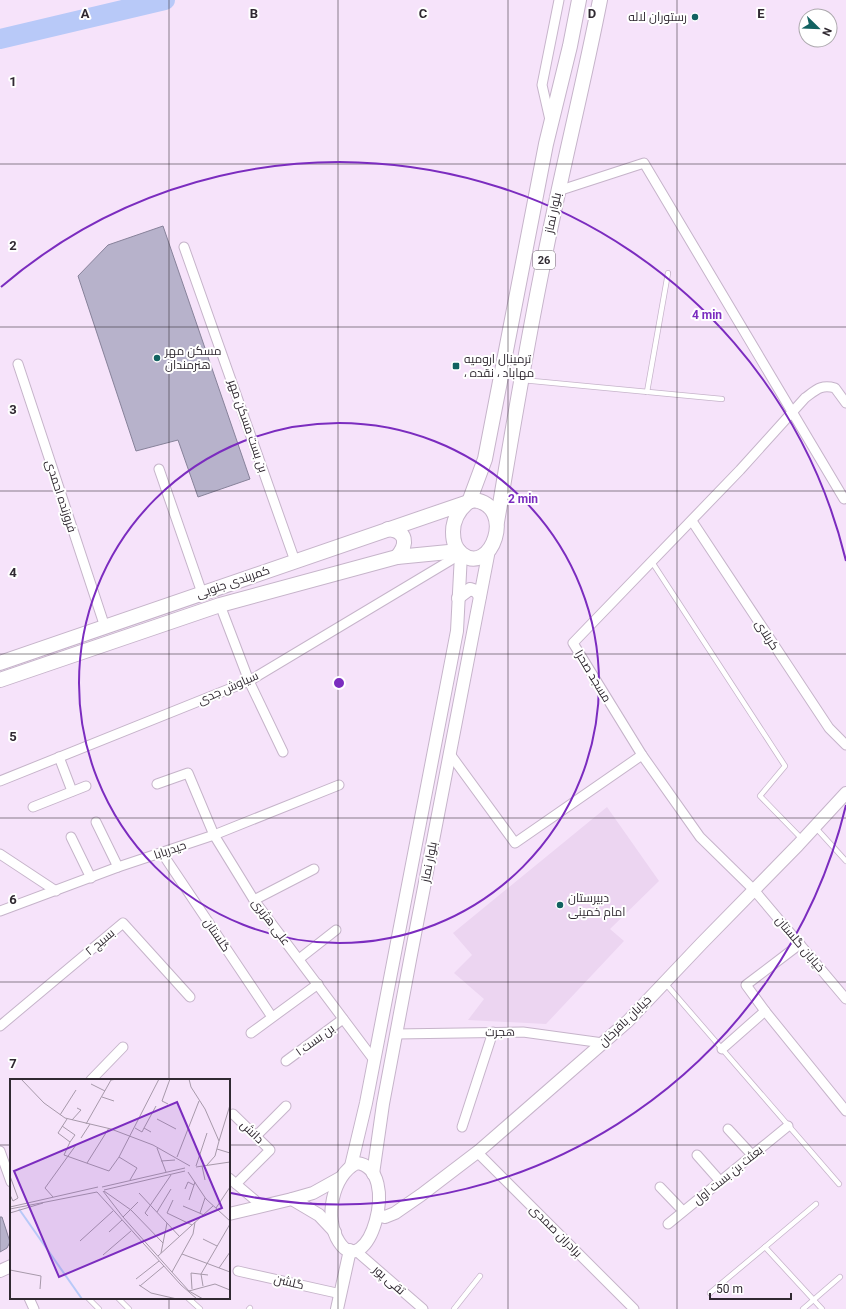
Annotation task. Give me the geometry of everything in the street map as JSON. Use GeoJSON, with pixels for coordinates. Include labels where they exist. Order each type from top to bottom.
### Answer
{"type":"FeatureCollection","features":[{"type":"Feature","properties":{"kind":"main road","name":"بلوار نماز"},"geometry":{"type":"LineString","coordinates":[[468,502],[485,459],[521,264],[546,144],[570,46],[579,0]]}},
{"type":"Feature","properties":{"kind":"main road","name":"بلوار نماز"},"geometry":{"type":"LineString","coordinates":[[497,522],[543,262],[600,0]]}},
{"type":"Feature","properties":{"kind":"main road"},"geometry":{"type":"LineString","coordinates":[[554,110],[575,115]]}},
{"type":"Feature","properties":{"kind":"main road"},"geometry":{"type":"LineString","coordinates":[[485,459],[487,464],[493,469],[499,468],[507,463]]}},
{"type":"Feature","properties":{"kind":"main road"},"geometry":{"type":"LineString","coordinates":[[468,502],[474,500],[482,501],[489,506],[494,513],[497,522]]}},
{"type":"Feature","properties":{"kind":"main road","name":"کمربندی جنوبی"},"geometry":{"type":"LineString","coordinates":[[0,663],[468,502]]}},
{"type":"Feature","properties":{"kind":"main road","name":"26"},"geometry":{"type":"LineString","coordinates":[[460,552],[455,546],[453,527],[460,508],[468,502]]}},
{"type":"Feature","properties":{"kind":"main road","name":"26"},"geometry":{"type":"LineString","coordinates":[[489,550],[494,542],[497,532],[497,522]]}},
{"type":"Feature","properties":{"kind":"main road"},"geometry":{"type":"LineString","coordinates":[[388,529],[396,530],[402,534],[405,542],[403,550],[397,557]]}},
{"type":"Feature","properties":{"kind":"main road","name":"بلوار نماز"},"geometry":{"type":"LineString","coordinates":[[373,1174],[396,1034],[489,550]]}},
{"type":"Feature","properties":{"kind":"main road"},"geometry":{"type":"LineString","coordinates":[[460,552],[467,558],[475,559],[483,556],[489,550]]}},
{"type":"Feature","properties":{"kind":"main road","name":"بلوار نماز"},"geometry":{"type":"LineString","coordinates":[[351,1166],[361,1127],[457,630],[460,552]]}},
{"type":"Feature","properties":{"kind":"main road","name":"کمربندی جنوبی"},"geometry":{"type":"LineString","coordinates":[[0,680],[220,605],[397,557],[460,552]]}},
{"type":"Feature","properties":{"kind":"main road"},"geometry":{"type":"LineString","coordinates":[[458,598],[470,589],[476,591],[480,596]]}},
{"type":"Feature","properties":{"kind":"main road","name":"خیابان باقرخان"},"geometry":{"type":"LineString","coordinates":[[378,1215],[385,1217],[395,1213],[477,1152],[628,1021],[803,840],[846,793]]}},
{"type":"Feature","properties":{"kind":"main road"},"geometry":{"type":"LineString","coordinates":[[361,1127],[365,1134],[371,1135],[380,1127]]}},
{"type":"Feature","properties":{"kind":"main road"},"geometry":{"type":"LineString","coordinates":[[351,1166],[357,1163],[363,1164],[373,1174]]}},
{"type":"Feature","properties":{"kind":"main road","name":"26"},"geometry":{"type":"LineString","coordinates":[[334,1232],[332,1222],[336,1188],[340,1178],[351,1166]]}},
{"type":"Feature","properties":{"kind":"main road","name":"26"},"geometry":{"type":"LineString","coordinates":[[353,1250],[360,1248],[371,1236],[378,1215],[379,1192],[377,1182],[373,1174]]}},
{"type":"Feature","properties":{"kind":"main road"},"geometry":{"type":"LineString","coordinates":[[230,1214],[292,1199],[313,1192],[340,1178]]}},
{"type":"Feature","properties":{"kind":"main road"},"geometry":{"type":"LineString","coordinates":[[292,1199],[319,1215],[334,1232],[342,1246],[353,1250],[337,1309]]}},
{"type":"Feature","properties":{"kind":"main road"},"geometry":{"type":"LineString","coordinates":[[0,1271],[10,1266]]}},
{"type":"Feature","properties":{"kind":"street"},"geometry":{"type":"LineString","coordinates":[[551,124],[542,85],[559,0]]}},
{"type":"Feature","properties":{"kind":"street"},"geometry":{"type":"LineString","coordinates":[[558,191],[644,163],[844,499]]}},
{"type":"Feature","properties":{"kind":"street","name":"بن بست مسکن مهر"},"geometry":{"type":"LineString","coordinates":[[184,247],[295,561]]}},
{"type":"Feature","properties":{"kind":"street","name":"فروزنده احمدی"},"geometry":{"type":"LineString","coordinates":[[18,364],[105,627]]}},
{"type":"Feature","properties":{"kind":"street","name":"مسجد صحرا"},"geometry":{"type":"LineString","coordinates":[[642,755],[573,643],[692,521],[805,398],[816,389],[826,385],[835,388],[846,403]]}},
{"type":"Feature","properties":{"kind":"street"},"geometry":{"type":"LineString","coordinates":[[159,469],[202,593]]}},
{"type":"Feature","properties":{"kind":"street","name":"کربلای"},"geometry":{"type":"LineString","coordinates":[[692,521],[829,728],[846,745]]}},
{"type":"Feature","properties":{"kind":"street","name":"سیاوش جدی"},"geometry":{"type":"LineString","coordinates":[[0,781],[249,681],[460,552]]}},
{"type":"Feature","properties":{"kind":"street"},"geometry":{"type":"LineString","coordinates":[[220,605],[249,681],[283,752]]}},
{"type":"Feature","properties":{"kind":"street"},"geometry":{"type":"LineString","coordinates":[[450,754],[515,843],[642,755]]}},
{"type":"Feature","properties":{"kind":"street","name":"خیابان گلستان"},"geometry":{"type":"LineString","coordinates":[[642,755],[700,836],[754,890],[846,999]]}},
{"type":"Feature","properties":{"kind":"street"},"geometry":{"type":"LineString","coordinates":[[59,757],[72,791]]}},
{"type":"Feature","properties":{"kind":"street","name":"علی هژبری"},"geometry":{"type":"LineString","coordinates":[[157,784],[188,773],[214,835],[254,900],[374,1060]]}},
{"type":"Feature","properties":{"kind":"street","name":"حیدربابا"},"geometry":{"type":"LineString","coordinates":[[0,911],[118,867],[214,835],[339,785]]}},
{"type":"Feature","properties":{"kind":"street"},"geometry":{"type":"LineString","coordinates":[[33,807],[86,786]]}},
{"type":"Feature","properties":{"kind":"street"},"geometry":{"type":"LineString","coordinates":[[96,822],[118,867]]}},
{"type":"Feature","properties":{"kind":"street"},"geometry":{"type":"LineString","coordinates":[[71,837],[91,878]]}},
{"type":"Feature","properties":{"kind":"street","name":"گلستان"},"geometry":{"type":"LineString","coordinates":[[162,853],[272,1017]]}},
{"type":"Feature","properties":{"kind":"street"},"geometry":{"type":"LineString","coordinates":[[0,854],[56,891]]}},
{"type":"Feature","properties":{"kind":"street"},"geometry":{"type":"LineString","coordinates":[[254,900],[314,869]]}},
{"type":"Feature","properties":{"kind":"street","name":"بسیج ۲"},"geometry":{"type":"LineString","coordinates":[[0,1026],[123,923],[190,997]]}},
{"type":"Feature","properties":{"kind":"street"},"geometry":{"type":"LineString","coordinates":[[298,959],[336,930]]}},
{"type":"Feature","properties":{"kind":"street"},"geometry":{"type":"LineString","coordinates":[[800,944],[746,986],[764,1011],[846,1111]]}},
{"type":"Feature","properties":{"kind":"street"},"geometry":{"type":"LineString","coordinates":[[251,1033],[318,984]]}},
{"type":"Feature","properties":{"kind":"street"},"geometry":{"type":"LineString","coordinates":[[722,1049],[764,1011]]}},
{"type":"Feature","properties":{"kind":"street","name":"بن بست ۱"},"geometry":{"type":"LineString","coordinates":[[286,1061],[343,1019]]}},
{"type":"Feature","properties":{"kind":"street"},"geometry":{"type":"LineString","coordinates":[[462,1127],[493,1032]]}},
{"type":"Feature","properties":{"kind":"street","name":"هجرت"},"geometry":{"type":"LineString","coordinates":[[396,1034],[523,1032],[603,1043]]}},
{"type":"Feature","properties":{"kind":"street"},"geometry":{"type":"LineString","coordinates":[[92,1079],[123,1047]]}},
{"type":"Feature","properties":{"kind":"street"},"geometry":{"type":"LineString","coordinates":[[256,1136],[286,1106]]}},
{"type":"Feature","properties":{"kind":"street","name":"دانش"},"geometry":{"type":"LineString","coordinates":[[233,1114],[270,1150],[233,1181]]}},
{"type":"Feature","properties":{"kind":"street","name":"بعثت بن بست اول"},"geometry":{"type":"LineString","coordinates":[[668,1224],[788,1126]]}},
{"type":"Feature","properties":{"kind":"street"},"geometry":{"type":"LineString","coordinates":[[728,1129],[752,1155]]}},
{"type":"Feature","properties":{"kind":"street"},"geometry":{"type":"LineString","coordinates":[[0,1151],[8,1161],[10,1175]]}},
{"type":"Feature","properties":{"kind":"street","name":"برادران صمدی"},"geometry":{"type":"LineString","coordinates":[[477,1152],[634,1309]]}},
{"type":"Feature","properties":{"kind":"street"},"geometry":{"type":"LineString","coordinates":[[697,1155],[720,1181]]}},
{"type":"Feature","properties":{"kind":"street"},"geometry":{"type":"LineString","coordinates":[[233,1181],[262,1206]]}},
{"type":"Feature","properties":{"kind":"street"},"geometry":{"type":"LineString","coordinates":[[660,1187],[683,1211]]}},
{"type":"Feature","properties":{"kind":"street","name":"تقی پور"},"geometry":{"type":"LineString","coordinates":[[353,1250],[423,1309]]}},
{"type":"Feature","properties":{"kind":"street","name":"گلشن"},"geometry":{"type":"LineString","coordinates":[[238,1271],[341,1294]]}},
{"type":"Feature","properties":{"kind":"street"},"geometry":{"type":"LineString","coordinates":[[29,1299],[34,1309]]}},
{"type":"Feature","properties":{"kind":"lane"},"geometry":{"type":"LineString","coordinates":[[646,392],[668,273]]}},
{"type":"Feature","properties":{"kind":"lane"},"geometry":{"type":"LineString","coordinates":[[522,380],[722,399]]}},
{"type":"Feature","properties":{"kind":"lane"},"geometry":{"type":"LineString","coordinates":[[652,562],[785,766],[760,796],[803,840]]}},
{"type":"Feature","properties":{"kind":"lane"},"geometry":{"type":"LineString","coordinates":[[814,827],[846,860]]}},
{"type":"Feature","properties":{"kind":"lane"},"geometry":{"type":"LineString","coordinates":[[665,983],[839,1184]]}},
{"type":"Feature","properties":{"kind":"lane"},"geometry":{"type":"LineString","coordinates":[[710,1293],[816,1204]]}},
{"type":"Feature","properties":{"kind":"lane"},"geometry":{"type":"LineString","coordinates":[[765,1247],[822,1309]]}},
{"type":"Feature","properties":{"kind":"lane"},"geometry":{"type":"LineString","coordinates":[[454,1309],[480,1276]]}},
{"type":"Feature","properties":{"kind":"lane"},"geometry":{"type":"LineString","coordinates":[[803,1309],[840,1277]]}},
{"type":"Feature","properties":{"kind":"lane"},"geometry":{"type":"LineString","coordinates":[[89,1299],[99,1309]]}},
{"type":"Feature","properties":{"kind":"lane"},"geometry":{"type":"LineString","coordinates":[[119,1299],[129,1309]]}},
{"type":"Feature","properties":{"kind":"lane"},"geometry":{"type":"LineString","coordinates":[[189,1299],[200,1309]]}},
{"type":"Feature","properties":{"kind":"shaded area","name":"دبیرستان امام خمینی"},"geometry":{"type":"Polygon","coordinates":[[[607,807],[659,881],[610,929],[624,941],[546,1024],[468,1020],[484,999],[454,973],[472,955],[453,933],[607,807]]]}},
{"type":"Feature","properties":{"kind":"building","name":"مسکن مهر هنرمندان"},"geometry":{"type":"Polygon","coordinates":[[[163,226],[250,479],[198,497],[178,440],[136,451],[78,276],[108,245],[163,226]]]}},
{"type":"Feature","properties":{"kind":"building"},"geometry":{"type":"Polygon","coordinates":[[[0,1217],[2,1217],[10,1242],[7,1248],[0,1252],[0,1217]]]}},
{"type":"Feature","properties":{"kind":"waterway"},"geometry":{"type":"LineString","coordinates":[[0,39],[165,0]]}},
{"type":"Feature","properties":{"kind":"place","name":"رستوران لاله"},"geometry":{"type":"Point","coordinates":[695,17]}},
{"type":"Feature","properties":{"kind":"place","name":"مسکن مهر هنرمندان"},"geometry":{"type":"Point","coordinates":[157,358]}},
{"type":"Feature","properties":{"kind":"place","name":"ترمینال ارومیه ، مهاباد ، نقده"},"geometry":{"type":"Point","coordinates":[456,366]}},
{"type":"Feature","properties":{"kind":"place","name":"دبیرستان امام خمینی"},"geometry":{"type":"Point","coordinates":[560,905]}}]}
